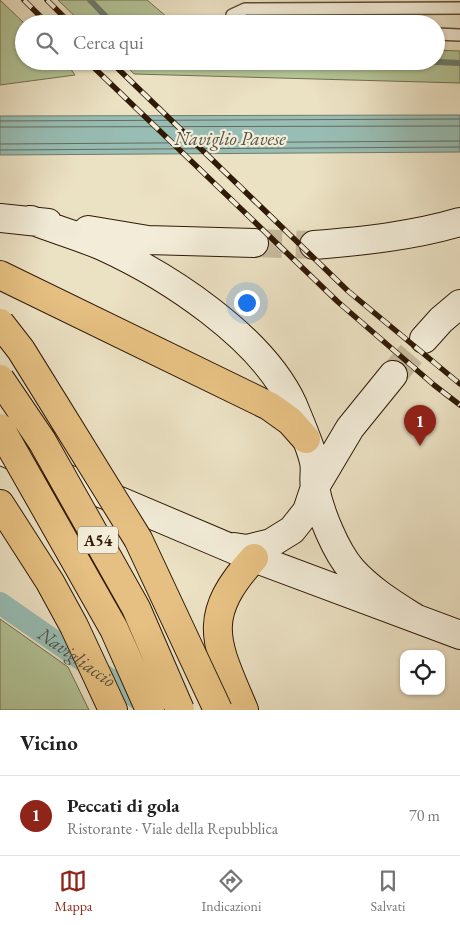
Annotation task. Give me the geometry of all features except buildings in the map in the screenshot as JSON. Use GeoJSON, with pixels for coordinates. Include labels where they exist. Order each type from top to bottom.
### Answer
{"type":"FeatureCollection","features":[{"type":"Feature","properties":{"kind":"highway"},"geometry":{"type":"LineString","coordinates":[[0,275],[269,406],[290,421],[306,439]]}},
{"type":"Feature","properties":{"kind":"highway"},"geometry":{"type":"LineString","coordinates":[[0,323],[20,350],[138,539],[218,710]]}},
{"type":"Feature","properties":{"kind":"highway","name":"A54"},"geometry":{"type":"LineString","coordinates":[[0,380],[42,441],[136,608],[180,710]]}},
{"type":"Feature","properties":{"kind":"highway","name":"A54"},"geometry":{"type":"LineString","coordinates":[[0,428],[114,630],[150,710]]}},
{"type":"Feature","properties":{"kind":"highway"},"geometry":{"type":"LineString","coordinates":[[0,504],[50,582],[74,626],[113,710]]}},
{"type":"Feature","properties":{"kind":"highway"},"geometry":{"type":"LineString","coordinates":[[244,710],[221,654],[217,630],[221,607],[232,586],[262,551]]}},
{"type":"Feature","properties":{"kind":"main road"},"geometry":{"type":"LineString","coordinates":[[0,218],[31,220],[148,240],[254,243]]}},
{"type":"Feature","properties":{"kind":"main road"},"geometry":{"type":"LineString","coordinates":[[31,220],[101,245],[162,276],[219,318],[254,350],[277,378],[292,404],[314,462],[315,487],[326,521],[339,551],[351,570],[372,589],[415,618]]}},
{"type":"Feature","properties":{"kind":"main road"},"geometry":{"type":"LineString","coordinates":[[314,245],[405,234],[460,222]]}},
{"type":"Feature","properties":{"kind":"main road"},"geometry":{"type":"LineString","coordinates":[[424,339],[460,304]]}},
{"type":"Feature","properties":{"kind":"main road"},"geometry":{"type":"LineString","coordinates":[[262,551],[292,530],[307,511],[315,487],[350,428],[393,375]]}},
{"type":"Feature","properties":{"kind":"main road"},"geometry":{"type":"LineString","coordinates":[[0,450],[223,546],[262,551],[415,618],[460,635]]}},
{"type":"Feature","properties":{"kind":"lane"},"geometry":{"type":"LineString","coordinates":[[232,15],[245,9],[460,8]]}},
{"type":"Feature","properties":{"kind":"lane"},"geometry":{"type":"LineString","coordinates":[[445,34],[460,35]]}},
{"type":"Feature","properties":{"kind":"green space"},"geometry":{"type":"Polygon","coordinates":[[[0,0],[16,15],[15,70],[71,70],[75,75],[0,85],[0,0]]]}},
{"type":"Feature","properties":{"kind":"green space"},"geometry":{"type":"Polygon","coordinates":[[[58,0],[147,0],[165,15],[74,15],[58,0]]]}},
{"type":"Feature","properties":{"kind":"green space"},"geometry":{"type":"Polygon","coordinates":[[[445,50],[460,51],[460,83],[134,74],[130,70],[445,70],[445,50]]]}},
{"type":"Feature","properties":{"kind":"green space"},"geometry":{"type":"Polygon","coordinates":[[[0,619],[68,667],[89,710],[0,710],[0,619]]]}},
{"type":"Feature","properties":{"kind":"water","name":"Naviglio Pavese"},"geometry":{"type":"Polygon","coordinates":[[[460,115],[460,152],[0,155],[0,116],[460,115]]]}},
{"type":"Feature","properties":{"kind":"waterway"},"geometry":{"type":"LineString","coordinates":[[90,0],[104,15]]}},
{"type":"Feature","properties":{"kind":"waterway"},"geometry":{"type":"LineString","coordinates":[[445,62],[460,63]]}},
{"type":"Feature","properties":{"kind":"waterway","name":"Navigliaccio"},"geometry":{"type":"LineString","coordinates":[[0,603],[151,708]]}},
{"type":"Feature","properties":{"kind":"tunnel"},"geometry":{"type":"LineString","coordinates":[[254,243],[314,245]]}},
{"type":"Feature","properties":{"kind":"tunnel"},"geometry":{"type":"LineString","coordinates":[[393,375],[424,339]]}},
{"type":"Feature","properties":{"kind":"railway"},"geometry":{"type":"LineString","coordinates":[[24,0],[39,15]]}},
{"type":"Feature","properties":{"kind":"railway"},"geometry":{"type":"LineString","coordinates":[[47,0],[62,15]]}},
{"type":"Feature","properties":{"kind":"railway"},"geometry":{"type":"LineString","coordinates":[[96,70],[338,302],[460,405]]}},
{"type":"Feature","properties":{"kind":"railway"},"geometry":{"type":"LineString","coordinates":[[119,70],[348,291],[460,384]]}},
{"type":"Feature","properties":{"kind":"place","name":"Peccati di gola"},"geometry":{"type":"Point","coordinates":[420,446]}}]}
